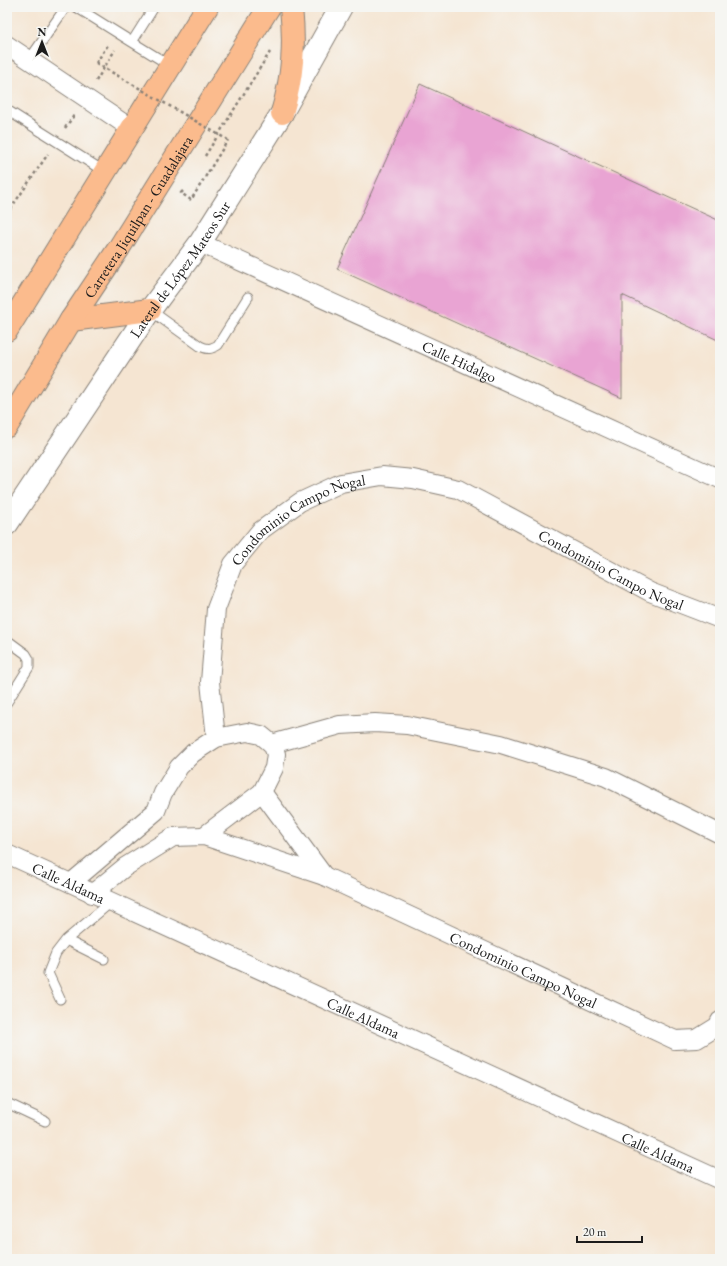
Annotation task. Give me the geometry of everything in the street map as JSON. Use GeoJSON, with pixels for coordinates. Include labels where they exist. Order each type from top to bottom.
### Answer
{"type":"FeatureCollection","features":[{"type":"Feature","properties":{"kind":"highway"},"geometry":{"type":"LineString","coordinates":[[7,330],[106,172],[206,7]]}},
{"type":"Feature","properties":{"kind":"highway","name":"Carretera Jiquilpan - Guadalajara"},"geometry":{"type":"LineString","coordinates":[[7,426],[71,320],[119,248],[269,7]]}},
{"type":"Feature","properties":{"kind":"highway"},"geometry":{"type":"LineString","coordinates":[[282,113],[288,94],[294,55],[291,7]]}},
{"type":"Feature","properties":{"kind":"highway"},"geometry":{"type":"LineString","coordinates":[[71,320],[150,310]]}},
{"type":"Feature","properties":{"kind":"street","name":"Lateral de López Mateos Sur"},"geometry":{"type":"LineString","coordinates":[[7,524],[150,310],[200,243],[282,113],[341,7]]}},
{"type":"Feature","properties":{"kind":"street"},"geometry":{"type":"LineString","coordinates":[[7,45],[132,129]]}},
{"type":"Feature","properties":{"kind":"street","name":"Calle Hidalgo"},"geometry":{"type":"LineString","coordinates":[[200,243],[720,479]]}},
{"type":"Feature","properties":{"kind":"street","name":"Condominio Campo Nogal"},"geometry":{"type":"LineString","coordinates":[[216,738],[210,682],[216,609],[233,564],[260,531],[300,502],[341,483],[382,476],[413,479],[458,489],[650,592],[720,619]]}},
{"type":"Feature","properties":{"kind":"street"},"geometry":{"type":"LineString","coordinates":[[272,744],[340,725],[375,722],[407,725],[501,744],[606,777],[720,834]]}},
{"type":"Feature","properties":{"kind":"street"},"geometry":{"type":"LineString","coordinates":[[71,883],[156,812],[163,793],[179,767],[193,753],[216,738],[247,732],[260,735],[272,744],[276,754],[274,768],[262,792],[204,836]]}},
{"type":"Feature","properties":{"kind":"street","name":"Condominio Campo Nogal"},"geometry":{"type":"LineString","coordinates":[[262,792],[324,876]]}},
{"type":"Feature","properties":{"kind":"street"},"geometry":{"type":"LineString","coordinates":[[92,894],[125,867],[173,837],[156,812]]}},
{"type":"Feature","properties":{"kind":"street","name":"Condominio Campo Nogal"},"geometry":{"type":"LineString","coordinates":[[173,837],[204,836],[324,876],[675,1040],[697,1038],[718,1026],[720,1021]]}},
{"type":"Feature","properties":{"kind":"street","name":"Calle Aldama"},"geometry":{"type":"LineString","coordinates":[[7,854],[71,883],[110,903],[720,1180]]}},
{"type":"Feature","properties":{"kind":"lane"},"geometry":{"type":"LineString","coordinates":[[29,60],[66,7]]}},
{"type":"Feature","properties":{"kind":"lane"},"geometry":{"type":"LineString","coordinates":[[76,7],[122,39],[132,42],[171,66]]}},
{"type":"Feature","properties":{"kind":"lane"},"geometry":{"type":"LineString","coordinates":[[132,42],[154,7]]}},
{"type":"Feature","properties":{"kind":"lane"},"geometry":{"type":"LineString","coordinates":[[7,110],[106,172]]}},
{"type":"Feature","properties":{"kind":"lane"},"geometry":{"type":"LineString","coordinates":[[150,310],[200,346],[206,349],[212,349],[218,345],[248,297]]}},
{"type":"Feature","properties":{"kind":"lane"},"geometry":{"type":"LineString","coordinates":[[7,640],[26,654],[30,659],[29,667],[7,702]]}},
{"type":"Feature","properties":{"kind":"lane"},"geometry":{"type":"LineString","coordinates":[[60,999],[48,973],[56,953],[66,940],[110,903]]}},
{"type":"Feature","properties":{"kind":"lane"},"geometry":{"type":"LineString","coordinates":[[66,940],[104,959]]}},
{"type":"Feature","properties":{"kind":"lane"},"geometry":{"type":"LineString","coordinates":[[7,1103],[45,1121]]}},
{"type":"Feature","properties":{"kind":"path"},"geometry":{"type":"LineString","coordinates":[[7,214],[57,141],[85,98],[122,39],[113,37],[96,63],[228,140],[191,200],[181,193],[185,186]]}},
{"type":"Feature","properties":{"kind":"path"},"geometry":{"type":"LineString","coordinates":[[202,160],[271,50]]}},
{"type":"Feature","properties":{"kind":"building"},"geometry":{"type":"Polygon","coordinates":[[[420,84],[720,221],[720,341],[622,295],[622,398],[337,269],[420,84]]]}}]}
